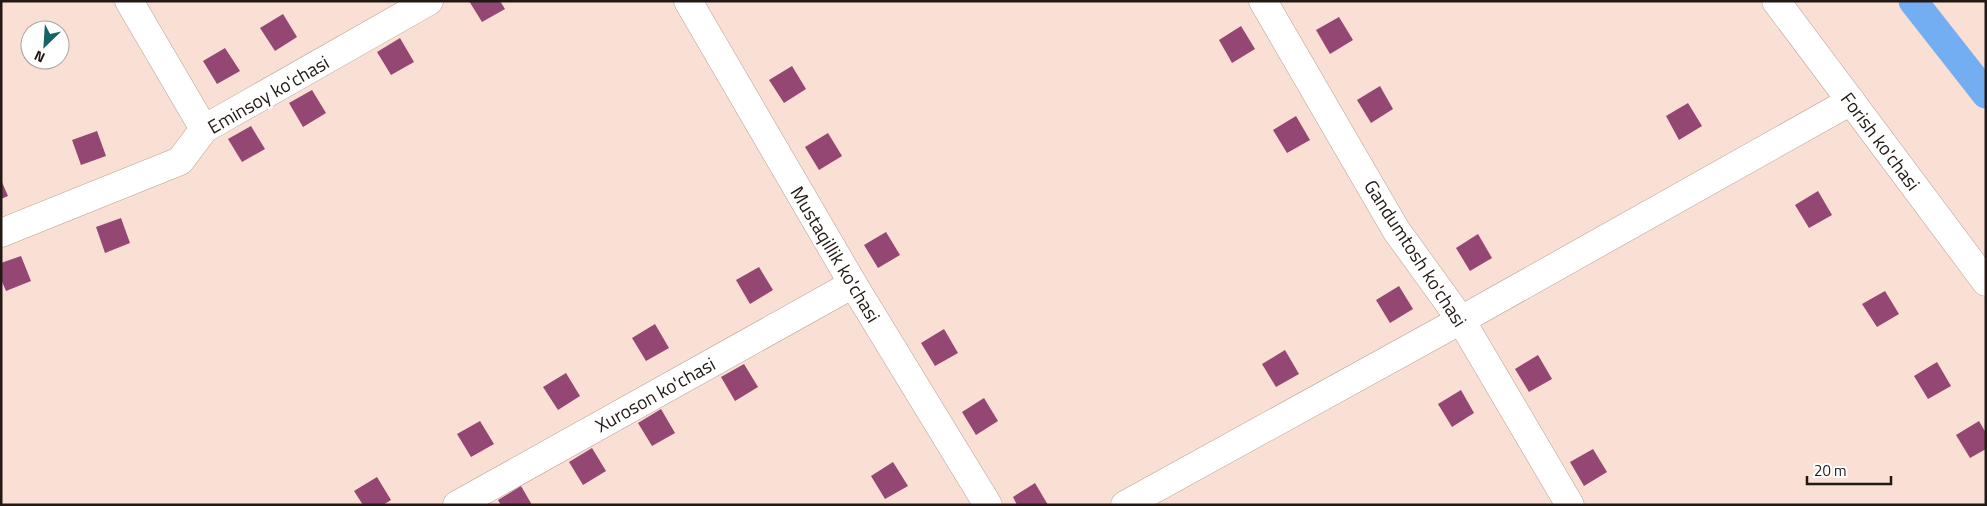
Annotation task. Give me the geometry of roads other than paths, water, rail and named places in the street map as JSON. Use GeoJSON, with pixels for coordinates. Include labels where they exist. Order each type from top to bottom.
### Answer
{"type":"FeatureCollection","features":[{"type":"Feature","properties":{"kind":"street"},"geometry":{"type":"LineString","coordinates":[[129,1],[204,129]]}},
{"type":"Feature","properties":{"kind":"street","name":"Eminsoy ko'chasi"},"geometry":{"type":"LineString","coordinates":[[1,233],[180,161],[204,129],[429,1]]}},
{"type":"Feature","properties":{"kind":"street","name":"Mustaqillik ko'chasi"},"geometry":{"type":"LineString","coordinates":[[688,1],[853,284],[988,505]]}},
{"type":"Feature","properties":{"kind":"street","name":"Gandumtosh ko'chasi"},"geometry":{"type":"LineString","coordinates":[[1263,1],[1396,230],[1461,320],[1570,505]]}},
{"type":"Feature","properties":{"kind":"street","name":"Forish ko'chasi"},"geometry":{"type":"LineString","coordinates":[[1776,1],[1986,282]]}},
{"type":"Feature","properties":{"kind":"street"},"geometry":{"type":"LineString","coordinates":[[1125,505],[1461,320],[1851,101]]}},
{"type":"Feature","properties":{"kind":"street","name":"Xuroson ko'chasi"},"geometry":{"type":"LineString","coordinates":[[457,505],[853,284]]}},
{"type":"Feature","properties":{"kind":"waterway"},"geometry":{"type":"LineString","coordinates":[[1913,1],[1986,94]]}}]}
